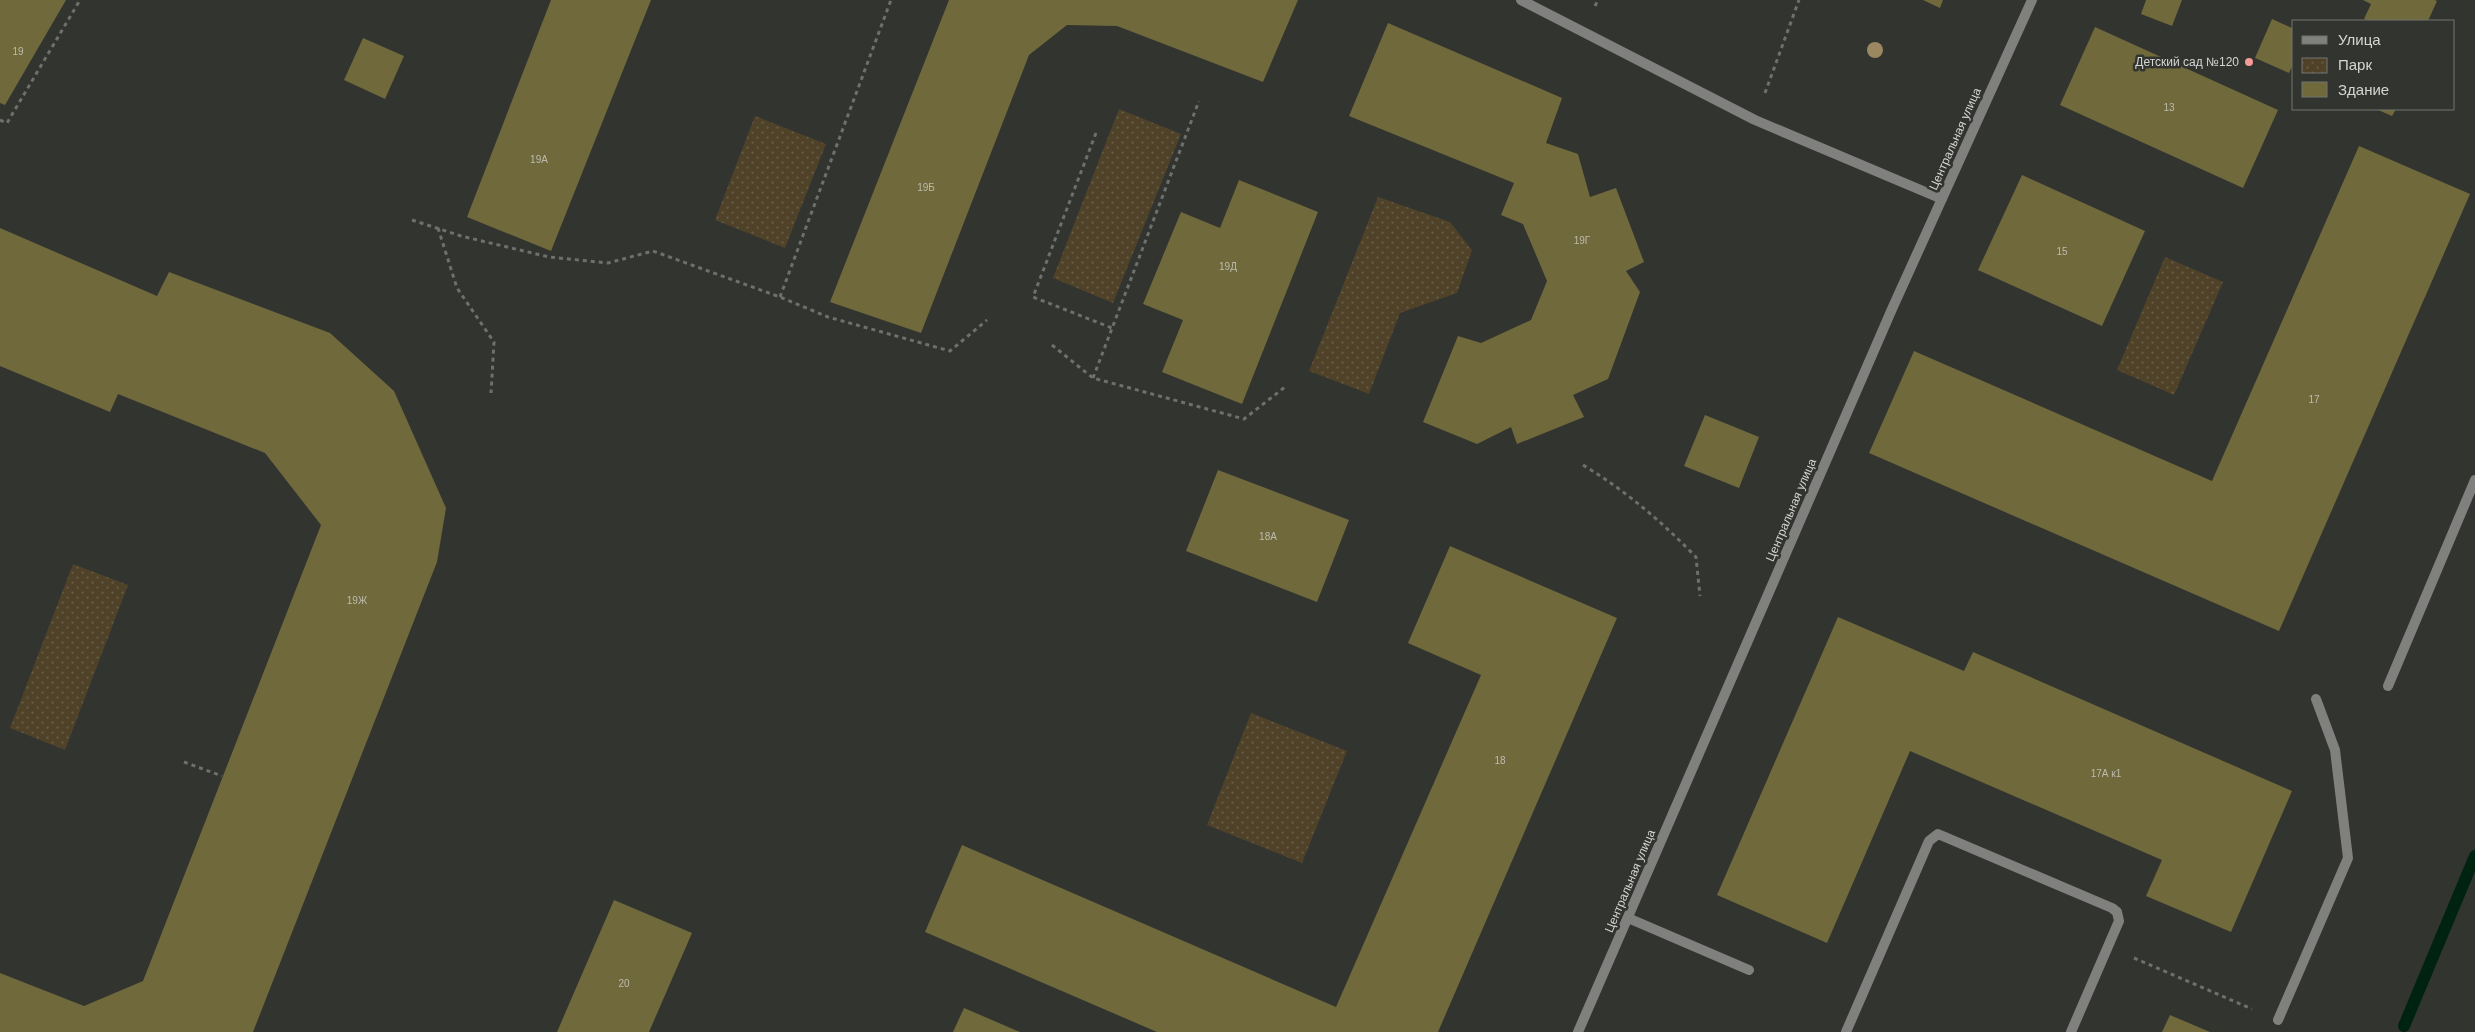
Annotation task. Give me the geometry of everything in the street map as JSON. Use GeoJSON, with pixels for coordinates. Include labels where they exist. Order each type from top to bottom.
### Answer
{"type":"FeatureCollection","features":[{"type":"Feature","properties":{"kind":"street"},"geometry":{"type":"LineString","coordinates":[[1521,0],[1755,120],[1942,199]]}},
{"type":"Feature","properties":{"kind":"street","name":"Центральная улица"},"geometry":{"type":"LineString","coordinates":[[1578,1032],[1809,499],[2032,0]]}},
{"type":"Feature","properties":{"kind":"street"},"geometry":{"type":"LineString","coordinates":[[2388,686],[2475,480]]}},
{"type":"Feature","properties":{"kind":"street"},"geometry":{"type":"LineString","coordinates":[[2278,1020],[2348,858],[2335,750],[2316,699]]}},
{"type":"Feature","properties":{"kind":"street"},"geometry":{"type":"LineString","coordinates":[[1846,1032],[1929,841],[1934,835],[1945,836],[2112,908],[2117,912],[2119,921],[2071,1032]]}},
{"type":"Feature","properties":{"kind":"street"},"geometry":{"type":"LineString","coordinates":[[1628,918],[1749,970]]}},
{"type":"Feature","properties":{"kind":"path"},"geometry":{"type":"LineString","coordinates":[[0,120],[8,123],[80,0]]}},
{"type":"Feature","properties":{"kind":"path"},"geometry":{"type":"LineString","coordinates":[[780,297],[891,0]]}},
{"type":"Feature","properties":{"kind":"path"},"geometry":{"type":"LineString","coordinates":[[1755,120],[1799,0]]}},
{"type":"Feature","properties":{"kind":"path"},"geometry":{"type":"LineString","coordinates":[[1093,378],[1199,101]]}},
{"type":"Feature","properties":{"kind":"path"},"geometry":{"type":"LineString","coordinates":[[1096,133],[1033,297],[1112,328]]}},
{"type":"Feature","properties":{"kind":"path"},"geometry":{"type":"LineString","coordinates":[[412,220],[549,257],[608,262],[653,250],[780,297],[828,317],[950,351],[987,320]]}},
{"type":"Feature","properties":{"kind":"path"},"geometry":{"type":"LineString","coordinates":[[438,228],[457,288],[494,342],[491,393]]}},
{"type":"Feature","properties":{"kind":"path"},"geometry":{"type":"LineString","coordinates":[[1052,345],[1093,378],[1244,419],[1285,386]]}},
{"type":"Feature","properties":{"kind":"path"},"geometry":{"type":"LineString","coordinates":[[1583,465],[1617,486],[1667,528],[1696,557],[1700,596]]}},
{"type":"Feature","properties":{"kind":"path"},"geometry":{"type":"LineString","coordinates":[[184,762],[222,776]]}},
{"type":"Feature","properties":{"kind":"path"},"geometry":{"type":"LineString","coordinates":[[2108,947],[2245,1006]]}},
{"type":"Feature","properties":{"kind":"green space"},"geometry":{"type":"Polygon","coordinates":[[[1119,109],[1181,134],[1113,303],[1053,278],[1119,109]]]}},
{"type":"Feature","properties":{"kind":"green space"},"geometry":{"type":"Polygon","coordinates":[[[755,116],[826,144],[785,248],[715,220],[755,116]]]}},
{"type":"Feature","properties":{"kind":"green space"},"geometry":{"type":"Polygon","coordinates":[[[1378,197],[1450,222],[1472,250],[1457,293],[1400,313],[1369,394],[1309,371],[1378,197]]]}},
{"type":"Feature","properties":{"kind":"green space"},"geometry":{"type":"Polygon","coordinates":[[[2165,257],[2223,282],[2174,395],[2117,370],[2165,257]]]}},
{"type":"Feature","properties":{"kind":"green space"},"geometry":{"type":"Polygon","coordinates":[[[73,564],[128,585],[65,750],[10,728],[73,564]]]}},
{"type":"Feature","properties":{"kind":"green space"},"geometry":{"type":"Polygon","coordinates":[[[1251,713],[1347,751],[1302,863],[1207,825],[1251,713]]]}},
{"type":"Feature","properties":{"kind":"building"},"geometry":{"type":"Polygon","coordinates":[[[0,0],[66,0],[5,105],[0,103],[0,0]]]}},
{"type":"Feature","properties":{"kind":"building"},"geometry":{"type":"Polygon","coordinates":[[[551,0],[651,0],[551,251],[467,217],[551,0]]]}},
{"type":"Feature","properties":{"kind":"building"},"geometry":{"type":"Polygon","coordinates":[[[949,0],[1298,0],[1263,82],[1117,26],[1067,25],[1029,55],[921,333],[830,302],[949,0]]]}},
{"type":"Feature","properties":{"kind":"building"},"geometry":{"type":"Polygon","coordinates":[[[1923,0],[1943,0],[1940,8],[1923,0]]]}},
{"type":"Feature","properties":{"kind":"building"},"geometry":{"type":"Polygon","coordinates":[[[2146,0],[2182,0],[2172,26],[2141,14],[2146,0]]]}},
{"type":"Feature","properties":{"kind":"building"},"geometry":{"type":"Polygon","coordinates":[[[2363,0],[2437,1],[2428,20],[2364,19],[2371,4],[2363,0]]]}},
{"type":"Feature","properties":{"kind":"building"},"geometry":{"type":"Polygon","coordinates":[[[2272,19],[2292,28],[2292,66],[2289,73],[2255,58],[2272,19]]]}},
{"type":"Feature","properties":{"kind":"building"},"geometry":{"type":"Polygon","coordinates":[[[1388,23],[1562,98],[1546,143],[1578,154],[1590,197],[1616,188],[1644,262],[1626,271],[1640,292],[1608,379],[1573,395],[1584,417],[1517,444],[1511,427],[1477,444],[1423,422],[1458,336],[1481,343],[1531,320],[1547,281],[1523,224],[1501,215],[1514,183],[1349,116],[1388,23]]]}},
{"type":"Feature","properties":{"kind":"building"},"geometry":{"type":"Polygon","coordinates":[[[2095,27],[2278,110],[2243,188],[2060,105],[2095,27]]]}},
{"type":"Feature","properties":{"kind":"building"},"geometry":{"type":"Polygon","coordinates":[[[363,38],[404,56],[385,99],[344,80],[363,38]]]}},
{"type":"Feature","properties":{"kind":"building"},"geometry":{"type":"Polygon","coordinates":[[[2378,110],[2395,110],[2392,116],[2378,110]]]}},
{"type":"Feature","properties":{"kind":"building"},"geometry":{"type":"Polygon","coordinates":[[[2359,146],[2470,194],[2279,631],[1869,453],[1914,351],[2212,481],[2359,146]]]}},
{"type":"Feature","properties":{"kind":"building"},"geometry":{"type":"Polygon","coordinates":[[[2022,175],[2145,231],[2102,326],[1978,270],[2022,175]]]}},
{"type":"Feature","properties":{"kind":"building"},"geometry":{"type":"Polygon","coordinates":[[[1239,180],[1318,212],[1242,404],[1162,372],[1183,320],[1143,304],[1181,212],[1220,228],[1239,180]]]}},
{"type":"Feature","properties":{"kind":"building"},"geometry":{"type":"Polygon","coordinates":[[[0,228],[157,296],[169,272],[330,333],[394,391],[446,508],[437,562],[253,1032],[0,1032],[0,973],[84,1006],[143,981],[321,525],[265,453],[118,394],[110,412],[0,366],[0,228]]]}},
{"type":"Feature","properties":{"kind":"building"},"geometry":{"type":"Polygon","coordinates":[[[1705,415],[1759,437],[1739,488],[1684,466],[1705,415]]]}},
{"type":"Feature","properties":{"kind":"building"},"geometry":{"type":"Polygon","coordinates":[[[1218,470],[1349,520],[1317,602],[1186,551],[1218,470]]]}},
{"type":"Feature","properties":{"kind":"building"},"geometry":{"type":"Polygon","coordinates":[[[1450,546],[1617,618],[1438,1032],[1157,1032],[925,932],[962,845],[1336,1007],[1481,675],[1408,643],[1450,546]]]}},
{"type":"Feature","properties":{"kind":"building"},"geometry":{"type":"Polygon","coordinates":[[[1838,617],[1964,671],[1973,652],[2292,791],[2231,932],[2146,896],[2162,860],[1910,751],[1827,943],[1717,895],[1838,617]]]}},
{"type":"Feature","properties":{"kind":"building"},"geometry":{"type":"Polygon","coordinates":[[[614,900],[692,933],[649,1032],[557,1032],[614,900]]]}},
{"type":"Feature","properties":{"kind":"building"},"geometry":{"type":"Polygon","coordinates":[[[964,1008],[1020,1032],[953,1032],[964,1008]]]}},
{"type":"Feature","properties":{"kind":"building"},"geometry":{"type":"Polygon","coordinates":[[[2170,1015],[2210,1032],[2162,1032],[2170,1015]]]}},
{"type":"Feature","properties":{"kind":"waterway"},"geometry":{"type":"LineString","coordinates":[[2404,1026],[2475,856]]}},
{"type":"Feature","properties":{"kind":"place","name":"Детский сад №120"},"geometry":{"type":"Point","coordinates":[2249,62]}}]}
